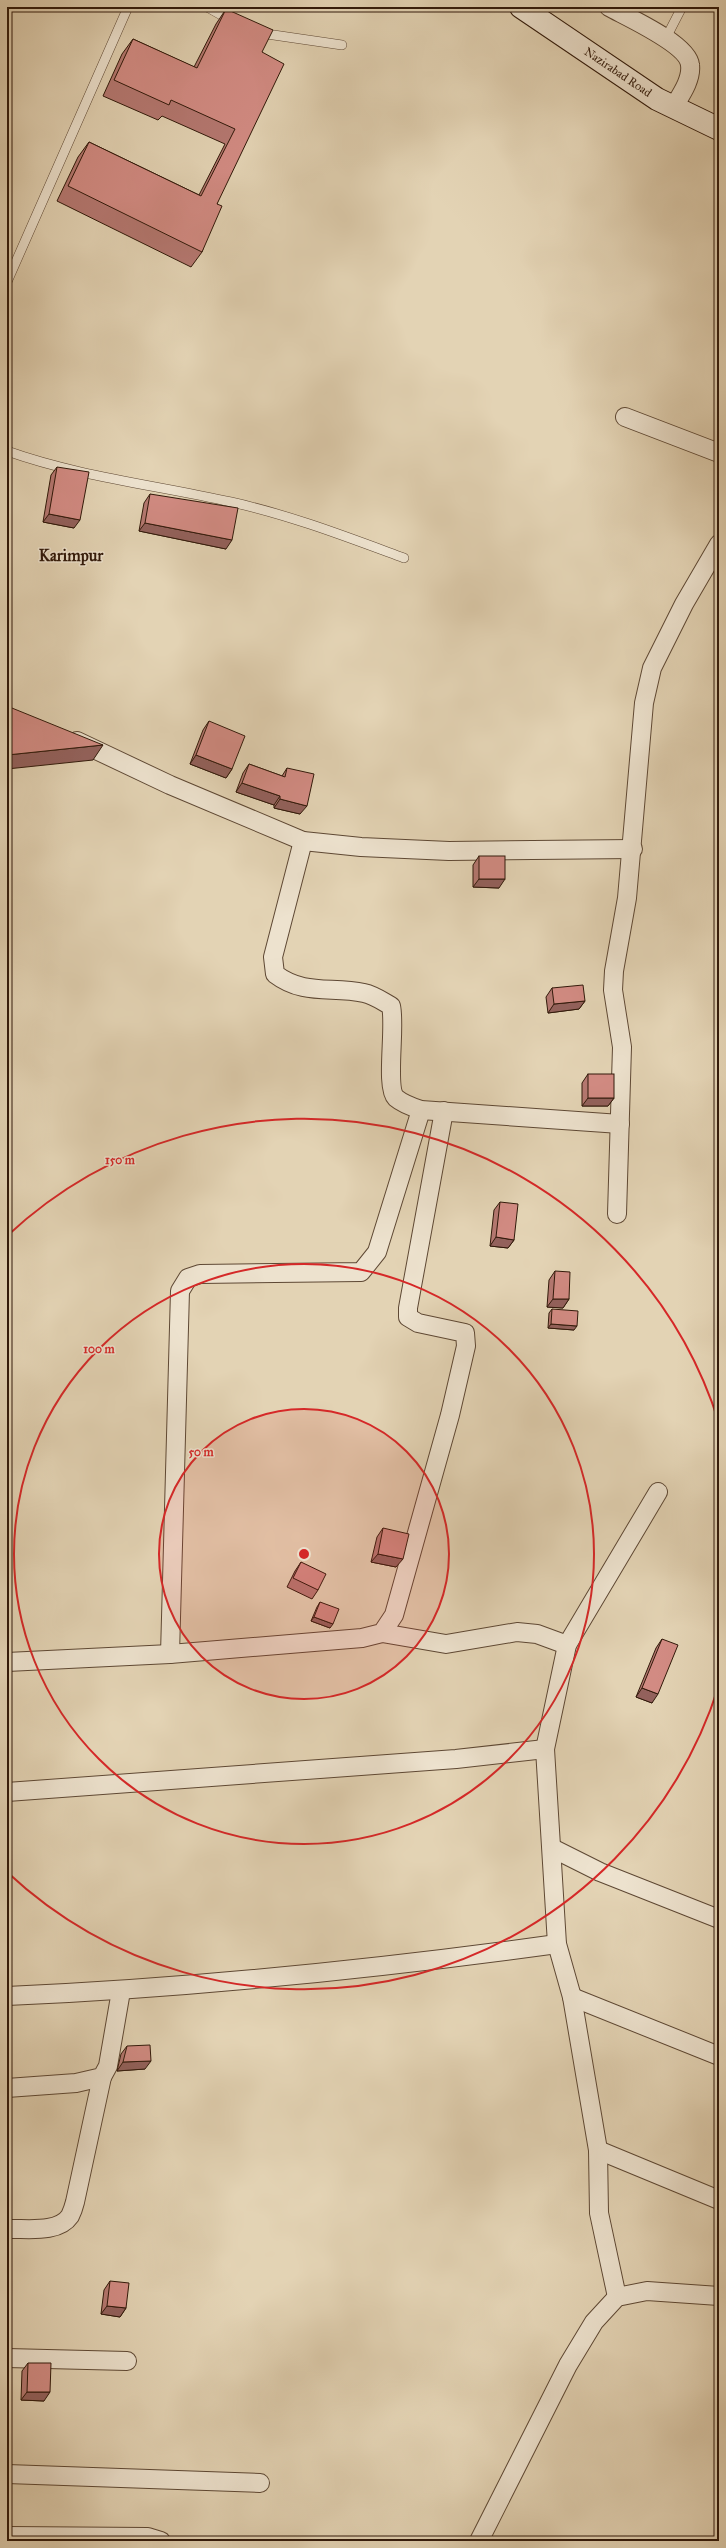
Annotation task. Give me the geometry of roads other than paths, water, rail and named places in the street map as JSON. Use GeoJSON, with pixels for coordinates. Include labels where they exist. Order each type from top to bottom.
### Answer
{"type":"FeatureCollection","features":[{"type":"Feature","properties":{"kind":"main road","name":"Nazirabad Road"},"geometry":{"type":"LineString","coordinates":[[521,7],[678,100],[719,129]]}},
{"type":"Feature","properties":{"kind":"street"},"geometry":{"type":"LineString","coordinates":[[609,7],[666,38],[682,52],[690,64],[690,76],[678,100]]}},
{"type":"Feature","properties":{"kind":"street"},"geometry":{"type":"LineString","coordinates":[[625,416],[719,453]]}},
{"type":"Feature","properties":{"kind":"street"},"geometry":{"type":"LineString","coordinates":[[617,1214],[622,1047],[613,984],[633,849],[644,703],[652,668],[684,604],[719,544]]}},
{"type":"Feature","properties":{"kind":"street"},"geometry":{"type":"LineString","coordinates":[[61,734],[170,785],[303,841],[361,847],[449,852],[633,849]]}},
{"type":"Feature","properties":{"kind":"street"},"geometry":{"type":"LineString","coordinates":[[303,841],[273,957],[275,974],[288,983],[306,988],[364,993],[377,997],[391,1006],[394,1020],[390,1086],[395,1097],[406,1104],[421,1110],[620,1124]]}},
{"type":"Feature","properties":{"kind":"street"},"geometry":{"type":"LineString","coordinates":[[170,1654],[180,1291],[188,1278],[200,1274],[361,1272],[377,1252],[421,1110]]}},
{"type":"Feature","properties":{"kind":"street"},"geometry":{"type":"LineString","coordinates":[[382,1633],[394,1615],[409,1564],[450,1415],[466,1346],[464,1333],[418,1323],[408,1317],[408,1308],[444,1112]]}},
{"type":"Feature","properties":{"kind":"street"},"geometry":{"type":"LineString","coordinates":[[617,2297],[599,2214],[598,2150],[572,1997],[557,1944],[545,1749],[567,1645],[658,1492]]}},
{"type":"Feature","properties":{"kind":"street"},"geometry":{"type":"LineString","coordinates":[[7,1662],[170,1654],[362,1638],[382,1633],[446,1644],[517,1632],[537,1634],[567,1645]]}},
{"type":"Feature","properties":{"kind":"street"},"geometry":{"type":"LineString","coordinates":[[7,1792],[456,1759],[545,1749]]}},
{"type":"Feature","properties":{"kind":"street"},"geometry":{"type":"LineString","coordinates":[[552,1848],[600,1872],[719,1919]]}},
{"type":"Feature","properties":{"kind":"street"},"geometry":{"type":"LineString","coordinates":[[7,1996],[121,1991],[450,1958],[557,1944]]}},
{"type":"Feature","properties":{"kind":"street"},"geometry":{"type":"LineString","coordinates":[[7,2229],[53,2228],[61,2225],[70,2216],[75,2202],[102,2077],[108,2066],[121,1991]]}},
{"type":"Feature","properties":{"kind":"street"},"geometry":{"type":"LineString","coordinates":[[572,1997],[719,2056]]}},
{"type":"Feature","properties":{"kind":"street"},"geometry":{"type":"LineString","coordinates":[[7,2088],[76,2083],[102,2077]]}},
{"type":"Feature","properties":{"kind":"street"},"geometry":{"type":"LineString","coordinates":[[598,2150],[719,2200]]}},
{"type":"Feature","properties":{"kind":"street"},"geometry":{"type":"LineString","coordinates":[[479,2541],[568,2365],[594,2322],[617,2297],[647,2290],[719,2296]]}},
{"type":"Feature","properties":{"kind":"street"},"geometry":{"type":"LineString","coordinates":[[7,2358],[127,2360]]}},
{"type":"Feature","properties":{"kind":"street"},"geometry":{"type":"LineString","coordinates":[[7,2474],[260,2483]]}},
{"type":"Feature","properties":{"kind":"street"},"geometry":{"type":"LineString","coordinates":[[7,2536],[148,2537],[161,2541]]}},
{"type":"Feature","properties":{"kind":"lane"},"geometry":{"type":"LineString","coordinates":[[7,282],[128,7]]}},
{"type":"Feature","properties":{"kind":"lane"},"geometry":{"type":"LineString","coordinates":[[207,7],[263,34],[342,45]]}},
{"type":"Feature","properties":{"kind":"lane"},"geometry":{"type":"LineString","coordinates":[[666,38],[682,7]]}},
{"type":"Feature","properties":{"kind":"lane"},"geometry":{"type":"LineString","coordinates":[[7,451],[58,467],[111,480],[230,502],[271,512],[404,558]]}},
{"type":"Feature","properties":{"kind":"district","name":"Karimpur"},"geometry":{"type":"Point","coordinates":[71,555]}}]}
